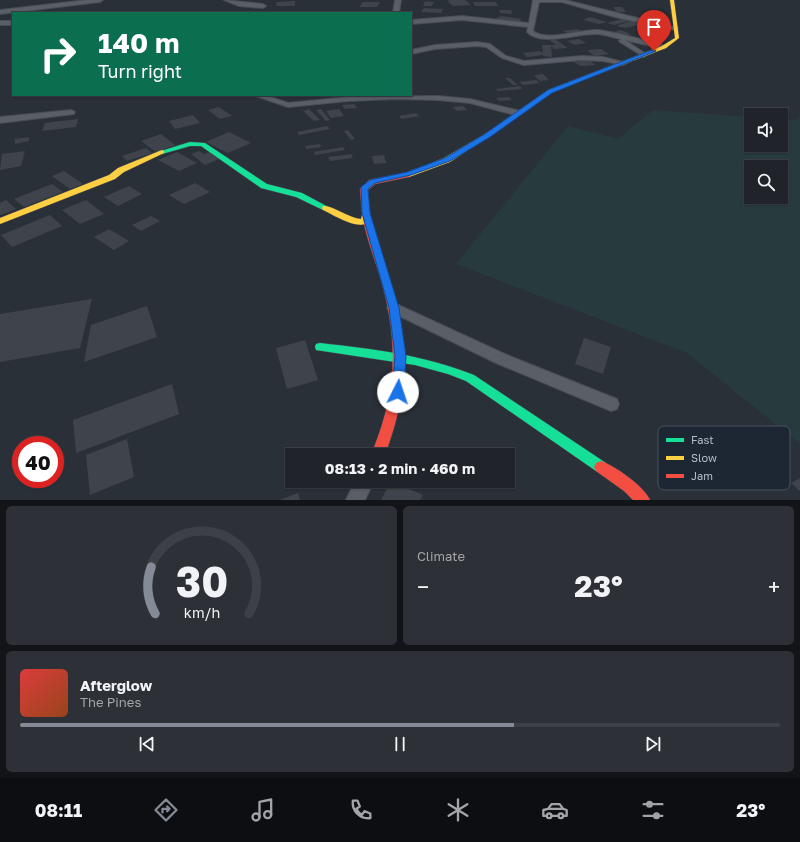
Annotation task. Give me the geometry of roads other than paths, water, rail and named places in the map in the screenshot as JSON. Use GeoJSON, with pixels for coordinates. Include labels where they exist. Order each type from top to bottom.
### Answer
{"type":"FeatureCollection","features":[{"type":"Feature","properties":{"kind":"street"},"geometry":{"type":"LineString","coordinates":[[0,12],[100,0]]}},
{"type":"Feature","properties":{"kind":"street"},"geometry":{"type":"LineString","coordinates":[[227,0],[239,4],[263,6]]}},
{"type":"Feature","properties":{"kind":"street"},"geometry":{"type":"LineString","coordinates":[[396,12],[398,0]]}},
{"type":"Feature","properties":{"kind":"street"},"geometry":{"type":"LineString","coordinates":[[664,46],[596,32],[540,36],[530,32],[536,0],[560,0],[615,15],[675,28]]}},
{"type":"Feature","properties":{"kind":"street"},"geometry":{"type":"LineString","coordinates":[[0,221],[112,176],[121,170],[166,150],[190,144],[203,144],[264,186],[299,195],[351,221],[365,222],[366,213],[364,188],[372,182],[409,174],[448,160],[550,91],[644,55],[677,38],[672,0]]}},
{"type":"Feature","properties":{"kind":"street"},"geometry":{"type":"LineString","coordinates":[[412,22],[462,18],[531,25]]}},
{"type":"Feature","properties":{"kind":"street"},"geometry":{"type":"LineString","coordinates":[[0,23],[12,24]]}},
{"type":"Feature","properties":{"kind":"street"},"geometry":{"type":"LineString","coordinates":[[616,37],[644,55]]}},
{"type":"Feature","properties":{"kind":"street"},"geometry":{"type":"LineString","coordinates":[[412,52],[436,47],[477,44],[488,45],[504,57],[524,63],[582,58],[603,59],[623,63]]}},
{"type":"Feature","properties":{"kind":"street"},"geometry":{"type":"LineString","coordinates":[[262,96],[275,99],[288,105],[348,99],[394,97],[438,98],[470,102],[518,113]]}},
{"type":"Feature","properties":{"kind":"street"},"geometry":{"type":"LineString","coordinates":[[0,120],[71,112]]}},
{"type":"Feature","properties":{"kind":"street"},"geometry":{"type":"LineString","coordinates":[[366,213],[394,308],[400,356],[398,392],[388,435],[382,448]]}},
{"type":"Feature","properties":{"kind":"street"},"geometry":{"type":"LineString","coordinates":[[394,308],[458,340],[544,379],[611,404]]}},
{"type":"Feature","properties":{"kind":"street"},"geometry":{"type":"LineString","coordinates":[[320,348],[400,356],[447,368],[470,378],[628,486],[643,500]]}},
{"type":"Feature","properties":{"kind":"street"},"geometry":{"type":"LineString","coordinates":[[355,500],[361,488]]}}]}
